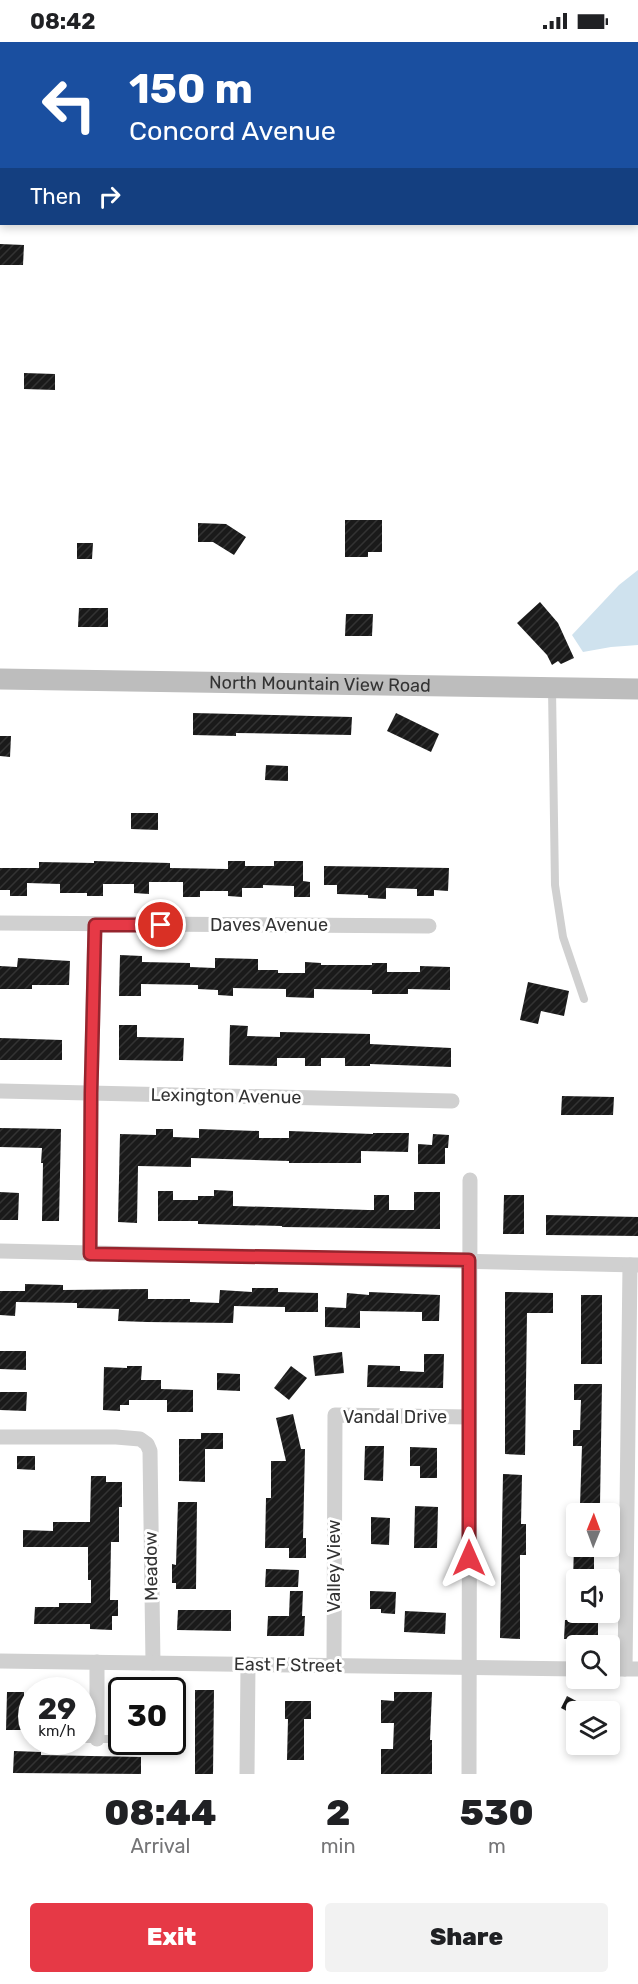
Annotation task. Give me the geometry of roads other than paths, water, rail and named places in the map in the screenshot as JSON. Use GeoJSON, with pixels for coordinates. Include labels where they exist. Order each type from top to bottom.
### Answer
{"type":"FeatureCollection","features":[{"type":"Feature","properties":{"kind":"street","name":"North Mountain View Road"},"geometry":{"type":"LineString","coordinates":[[0,679],[638,689]]}},
{"type":"Feature","properties":{"kind":"street","name":"Daves Avenue"},"geometry":{"type":"LineString","coordinates":[[0,923],[429,926]]}},
{"type":"Feature","properties":{"kind":"street"},"geometry":{"type":"LineString","coordinates":[[90,1254],[95,925]]}},
{"type":"Feature","properties":{"kind":"street","name":"Lexington Avenue"},"geometry":{"type":"LineString","coordinates":[[0,1091],[452,1101]]}},
{"type":"Feature","properties":{"kind":"street"},"geometry":{"type":"LineString","coordinates":[[469,1774],[471,1180]]}},
{"type":"Feature","properties":{"kind":"street"},"geometry":{"type":"LineString","coordinates":[[0,1251],[634,1265],[624,1669]]}},
{"type":"Feature","properties":{"kind":"street","name":"Vandal Drive"},"geometry":{"type":"LineString","coordinates":[[334,1466],[335,1416],[469,1417]]}},
{"type":"Feature","properties":{"kind":"street","name":"Meadow"},"geometry":{"type":"LineString","coordinates":[[0,1437],[116,1437],[140,1439],[147,1444],[150,1451],[153,1663]]}},
{"type":"Feature","properties":{"kind":"street","name":"Valley View"},"geometry":{"type":"LineString","coordinates":[[334,1466],[334,1666]]}},
{"type":"Feature","properties":{"kind":"street","name":"East F Street"},"geometry":{"type":"LineString","coordinates":[[0,1661],[566,1669]]}},
{"type":"Feature","properties":{"kind":"street"},"geometry":{"type":"LineString","coordinates":[[96,1677],[97,1662]]}},
{"type":"Feature","properties":{"kind":"street"},"geometry":{"type":"LineString","coordinates":[[247,1774],[248,1664]]}},
{"type":"Feature","properties":{"kind":"lane"},"geometry":{"type":"LineString","coordinates":[[552,688],[555,885],[563,938],[584,999]]}},
{"type":"Feature","properties":{"kind":"water"},"geometry":{"type":"Polygon","coordinates":[[[638,570],[638,645],[583,652],[572,635],[619,585],[638,570]]]}}]}
